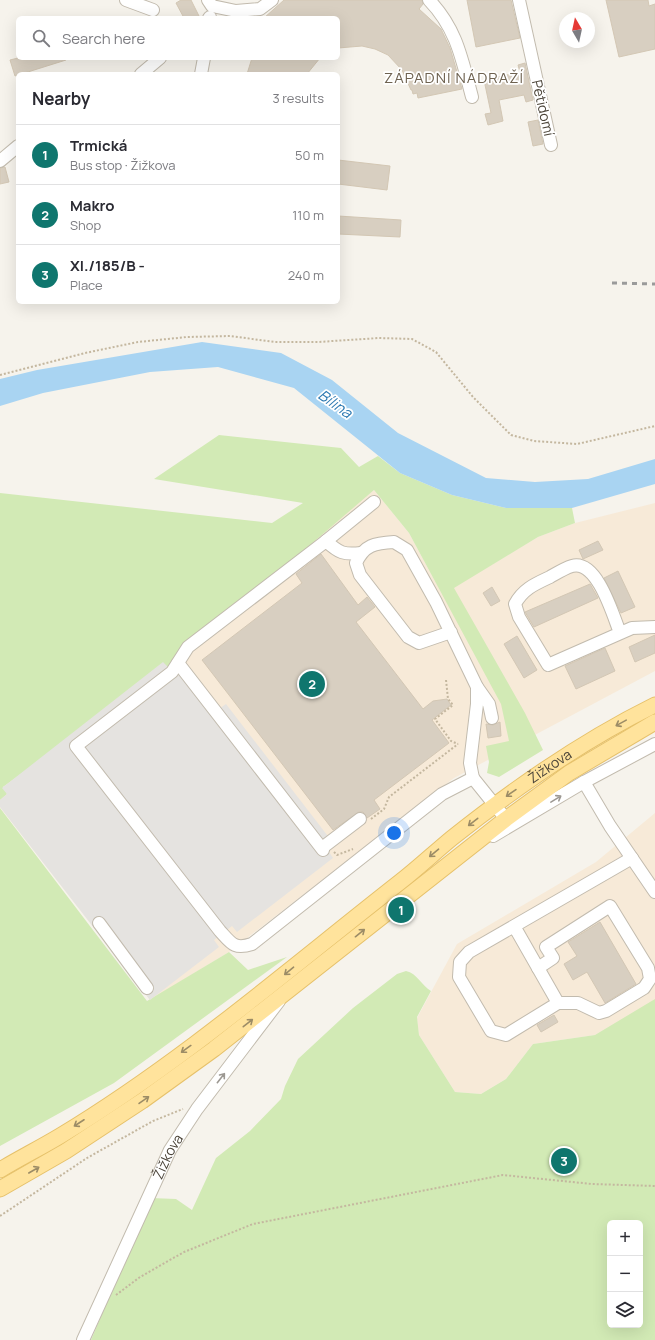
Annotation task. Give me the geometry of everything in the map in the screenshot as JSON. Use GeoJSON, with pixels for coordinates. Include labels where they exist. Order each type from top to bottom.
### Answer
{"type":"FeatureCollection","features":[{"type":"Feature","properties":{"kind":"main road","name":"Žižkova"},"geometry":{"type":"LineString","coordinates":[[0,1170],[61,1135],[134,1087],[206,1035],[277,981],[495,805],[559,760],[655,705]]}},
{"type":"Feature","properties":{"kind":"main road","name":"Žižkova"},"geometry":{"type":"LineString","coordinates":[[0,1189],[66,1151],[142,1101],[214,1049],[285,994],[506,819],[569,773],[655,722]]}},
{"type":"Feature","properties":{"kind":"street"},"geometry":{"type":"LineString","coordinates":[[126,0],[153,9]]}},
{"type":"Feature","properties":{"kind":"street"},"geometry":{"type":"LineString","coordinates":[[210,12],[260,9],[272,0]]}},
{"type":"Feature","properties":{"kind":"street"},"geometry":{"type":"LineString","coordinates":[[429,0],[447,22],[457,40],[472,97]]}},
{"type":"Feature","properties":{"kind":"street","name":"Pětidomí"},"geometry":{"type":"LineString","coordinates":[[519,0],[551,145]]}},
{"type":"Feature","properties":{"kind":"street"},"geometry":{"type":"LineString","coordinates":[[143,72],[158,60]]}},
{"type":"Feature","properties":{"kind":"street"},"geometry":{"type":"LineString","coordinates":[[201,72],[204,60]]}},
{"type":"Feature","properties":{"kind":"street"},"geometry":{"type":"LineString","coordinates":[[0,161],[16,148]]}},
{"type":"Feature","properties":{"kind":"street"},"geometry":{"type":"LineString","coordinates":[[374,502],[326,541],[188,647],[172,672],[76,746],[220,930],[235,946],[242,947],[252,944],[442,794],[473,778]]}},
{"type":"Feature","properties":{"kind":"street"},"geometry":{"type":"LineString","coordinates":[[326,541],[334,548],[347,554],[361,553],[376,543],[394,542],[407,550],[436,602],[477,687],[489,704],[492,718]]}},
{"type":"Feature","properties":{"kind":"street"},"geometry":{"type":"LineString","coordinates":[[361,553],[356,563],[360,575],[408,637],[419,643],[451,632]]}},
{"type":"Feature","properties":{"kind":"street"},"geometry":{"type":"LineString","coordinates":[[620,633],[599,583],[588,568],[584,566],[573,565],[539,582],[520,594],[515,604],[519,617],[548,665],[632,628],[655,627]]}},
{"type":"Feature","properties":{"kind":"street"},"geometry":{"type":"LineString","coordinates":[[178,663],[325,849],[363,821]]}},
{"type":"Feature","properties":{"kind":"street"},"geometry":{"type":"LineString","coordinates":[[477,687],[477,704],[470,763],[473,778],[506,819]]}},
{"type":"Feature","properties":{"kind":"street","name":"Žižkova"},"geometry":{"type":"LineString","coordinates":[[462,853],[528,816],[584,782],[655,744]]}},
{"type":"Feature","properties":{"kind":"street"},"geometry":{"type":"LineString","coordinates":[[584,782],[655,892]]}},
{"type":"Feature","properties":{"kind":"street"},"geometry":{"type":"LineString","coordinates":[[538,968],[553,958],[546,947],[610,906],[648,968],[650,979],[644,988],[606,1011],[598,1013],[578,1003],[558,1003],[506,1035],[491,1031],[458,977],[460,962],[469,952],[632,858]]}},
{"type":"Feature","properties":{"kind":"street"},"geometry":{"type":"LineString","coordinates":[[99,923],[147,988]]}},
{"type":"Feature","properties":{"kind":"street"},"geometry":{"type":"LineString","coordinates":[[514,926],[558,1003]]}},
{"type":"Feature","properties":{"kind":"street","name":"Žižkova"},"geometry":{"type":"LineString","coordinates":[[83,1340],[170,1150],[197,1109],[285,994]]}},
{"type":"Feature","properties":{"kind":"path"},"geometry":{"type":"LineString","coordinates":[[0,375],[85,353],[138,342],[187,337],[230,336],[275,342],[318,342],[379,338],[412,339],[436,352],[473,397],[511,435],[534,441],[577,444],[655,426]]}},
{"type":"Feature","properties":{"kind":"path"},"geometry":{"type":"LineString","coordinates":[[363,821],[384,809],[389,797],[459,744],[451,741],[435,719],[453,705],[448,699],[446,680]]}},
{"type":"Feature","properties":{"kind":"path"},"geometry":{"type":"LineString","coordinates":[[325,849],[337,855],[359,847]]}},
{"type":"Feature","properties":{"kind":"path"},"geometry":{"type":"LineString","coordinates":[[0,1216],[87,1158],[153,1121],[184,1109],[197,1109]]}},
{"type":"Feature","properties":{"kind":"path"},"geometry":{"type":"LineString","coordinates":[[115,1295],[140,1277],[184,1252],[253,1224],[503,1174],[592,1184],[655,1186]]}},
{"type":"Feature","properties":{"kind":"shaded area"},"geometry":{"type":"Polygon","coordinates":[[[374,490],[409,533],[442,594],[538,537],[575,523],[655,503],[655,671],[454,778],[229,952],[150,1000],[0,807],[0,799],[7,793],[2,788],[374,490]]]}},
{"type":"Feature","properties":{"kind":"shaded area"},"geometry":{"type":"Polygon","coordinates":[[[163,662],[169,668],[172,664],[219,709],[226,704],[334,844],[327,849],[333,858],[237,932],[232,926],[214,940],[219,947],[150,1000],[0,807],[0,800],[7,794],[2,788],[163,662]]]}},
{"type":"Feature","properties":{"kind":"shaded area"},"geometry":{"type":"Polygon","coordinates":[[[655,813],[655,1006],[595,1035],[533,1044],[506,1079],[481,1094],[455,1092],[419,1035],[417,1018],[457,944],[596,862],[655,813]]]}},
{"type":"Feature","properties":{"kind":"green space"},"geometry":{"type":"Polygon","coordinates":[[[219,435],[341,448],[359,467],[378,456],[400,473],[452,495],[506,508],[572,508],[575,523],[538,537],[454,588],[525,713],[543,750],[499,777],[487,773],[489,762],[486,746],[509,741],[501,704],[409,533],[374,490],[172,664],[3,787],[7,794],[0,800],[0,493],[272,523],[303,503],[154,479],[219,435]]]}},
{"type":"Feature","properties":{"kind":"green space"},"geometry":{"type":"Polygon","coordinates":[[[0,808],[147,1001],[229,952],[248,970],[287,957],[114,1083],[0,1146],[0,808]]]}},
{"type":"Feature","properties":{"kind":"green space"},"geometry":{"type":"Polygon","coordinates":[[[406,971],[413,974],[431,991],[417,1017],[419,1035],[455,1092],[481,1094],[506,1079],[533,1044],[595,1035],[655,999],[655,1340],[91,1340],[151,1198],[176,1199],[192,1210],[216,1158],[250,1131],[281,1099],[285,1086],[298,1059],[353,1008],[397,974],[406,971]]]}},
{"type":"Feature","properties":{"kind":"water","name":"Bílina"},"geometry":{"type":"Polygon","coordinates":[[[202,342],[281,353],[332,380],[398,433],[486,478],[535,482],[588,479],[655,459],[655,484],[572,508],[506,508],[452,495],[400,473],[294,388],[218,367],[150,372],[43,393],[0,406],[0,379],[37,370],[202,342]]]}},
{"type":"Feature","properties":{"kind":"building"},"geometry":{"type":"Polygon","coordinates":[[[181,0],[191,0],[199,16],[183,16],[176,3],[181,0]]]}},
{"type":"Feature","properties":{"kind":"building"},"geometry":{"type":"Polygon","coordinates":[[[284,0],[422,0],[423,4],[419,9],[441,29],[450,48],[462,89],[418,98],[417,93],[413,94],[402,70],[388,55],[375,49],[362,46],[340,48],[340,16],[266,16],[284,0]]]}},
{"type":"Feature","properties":{"kind":"building"},"geometry":{"type":"Polygon","coordinates":[[[467,0],[511,0],[520,38],[476,47],[467,0]]]}},
{"type":"Feature","properties":{"kind":"building"},"geometry":{"type":"Polygon","coordinates":[[[606,0],[648,0],[649,6],[655,4],[655,49],[619,57],[606,0]]]}},
{"type":"Feature","properties":{"kind":"building"},"geometry":{"type":"Polygon","coordinates":[[[16,58],[16,60],[66,60],[28,72],[16,72],[15,76],[10,60],[16,58]]]}},
{"type":"Feature","properties":{"kind":"building"},"geometry":{"type":"Polygon","coordinates":[[[251,60],[318,60],[309,72],[248,72],[251,60]]]}},
{"type":"Feature","properties":{"kind":"building"},"geometry":{"type":"Polygon","coordinates":[[[525,63],[533,100],[526,102],[524,95],[499,100],[503,121],[488,125],[485,114],[491,113],[484,80],[520,72],[518,65],[525,63]]]}},
{"type":"Feature","properties":{"kind":"building"},"geometry":{"type":"Polygon","coordinates":[[[538,120],[543,144],[533,146],[528,122],[538,120]]]}},
{"type":"Feature","properties":{"kind":"building"},"geometry":{"type":"Polygon","coordinates":[[[340,160],[390,166],[387,190],[340,184],[340,160]]]}},
{"type":"Feature","properties":{"kind":"building"},"geometry":{"type":"Polygon","coordinates":[[[5,167],[9,182],[0,184],[0,168],[5,167]]]}},
{"type":"Feature","properties":{"kind":"building"},"geometry":{"type":"Polygon","coordinates":[[[340,216],[401,220],[400,237],[340,234],[340,216]]]}},
{"type":"Feature","properties":{"kind":"building"},"geometry":{"type":"Polygon","coordinates":[[[598,541],[603,550],[583,559],[579,550],[598,541]]]}},
{"type":"Feature","properties":{"kind":"building"},"geometry":{"type":"Polygon","coordinates":[[[321,554],[358,605],[367,597],[375,607],[356,622],[423,709],[433,701],[447,699],[451,705],[432,720],[449,743],[374,800],[380,809],[367,818],[363,812],[359,812],[333,830],[202,660],[302,583],[296,574],[321,554]]]}},
{"type":"Feature","properties":{"kind":"building"},"geometry":{"type":"Polygon","coordinates":[[[618,571],[635,607],[621,613],[604,578],[618,571]]]}},
{"type":"Feature","properties":{"kind":"building"},"geometry":{"type":"Polygon","coordinates":[[[590,584],[598,598],[534,627],[525,612],[590,584]]]}},
{"type":"Feature","properties":{"kind":"building"},"geometry":{"type":"Polygon","coordinates":[[[492,587],[500,601],[491,606],[483,593],[492,587]]]}},
{"type":"Feature","properties":{"kind":"building"},"geometry":{"type":"Polygon","coordinates":[[[655,635],[655,653],[635,662],[629,647],[655,635]]]}},
{"type":"Feature","properties":{"kind":"building"},"geometry":{"type":"Polygon","coordinates":[[[517,636],[537,670],[524,678],[504,644],[517,636]]]}},
{"type":"Feature","properties":{"kind":"building"},"geometry":{"type":"Polygon","coordinates":[[[605,648],[615,671],[576,689],[565,666],[605,648]]]}},
{"type":"Feature","properties":{"kind":"building"},"geometry":{"type":"Polygon","coordinates":[[[500,722],[501,736],[488,738],[486,724],[493,725],[500,722]]]}},
{"type":"Feature","properties":{"kind":"building"},"geometry":{"type":"Polygon","coordinates":[[[600,922],[636,984],[605,1003],[587,972],[573,980],[564,964],[577,956],[568,942],[600,922]]]}},
{"type":"Feature","properties":{"kind":"building"},"geometry":{"type":"Polygon","coordinates":[[[554,1015],[558,1022],[541,1032],[537,1025],[554,1015]]]}},
{"type":"Feature","properties":{"kind":"railway"},"geometry":{"type":"LineString","coordinates":[[612,283],[655,284]]}},
{"type":"Feature","properties":{"kind":"place","name":"Makro"},"geometry":{"type":"Point","coordinates":[312,684]}},
{"type":"Feature","properties":{"kind":"place","name":"Trmická"},"geometry":{"type":"Point","coordinates":[401,910]}},
{"type":"Feature","properties":{"kind":"place","name":"XI./185/B -"},"geometry":{"type":"Point","coordinates":[564,1161]}},
{"type":"Feature","properties":{"kind":"district","name":"ZÁPADNÍ NÁDRAŽÍ"},"geometry":{"type":"Point","coordinates":[454,78]}}]}
